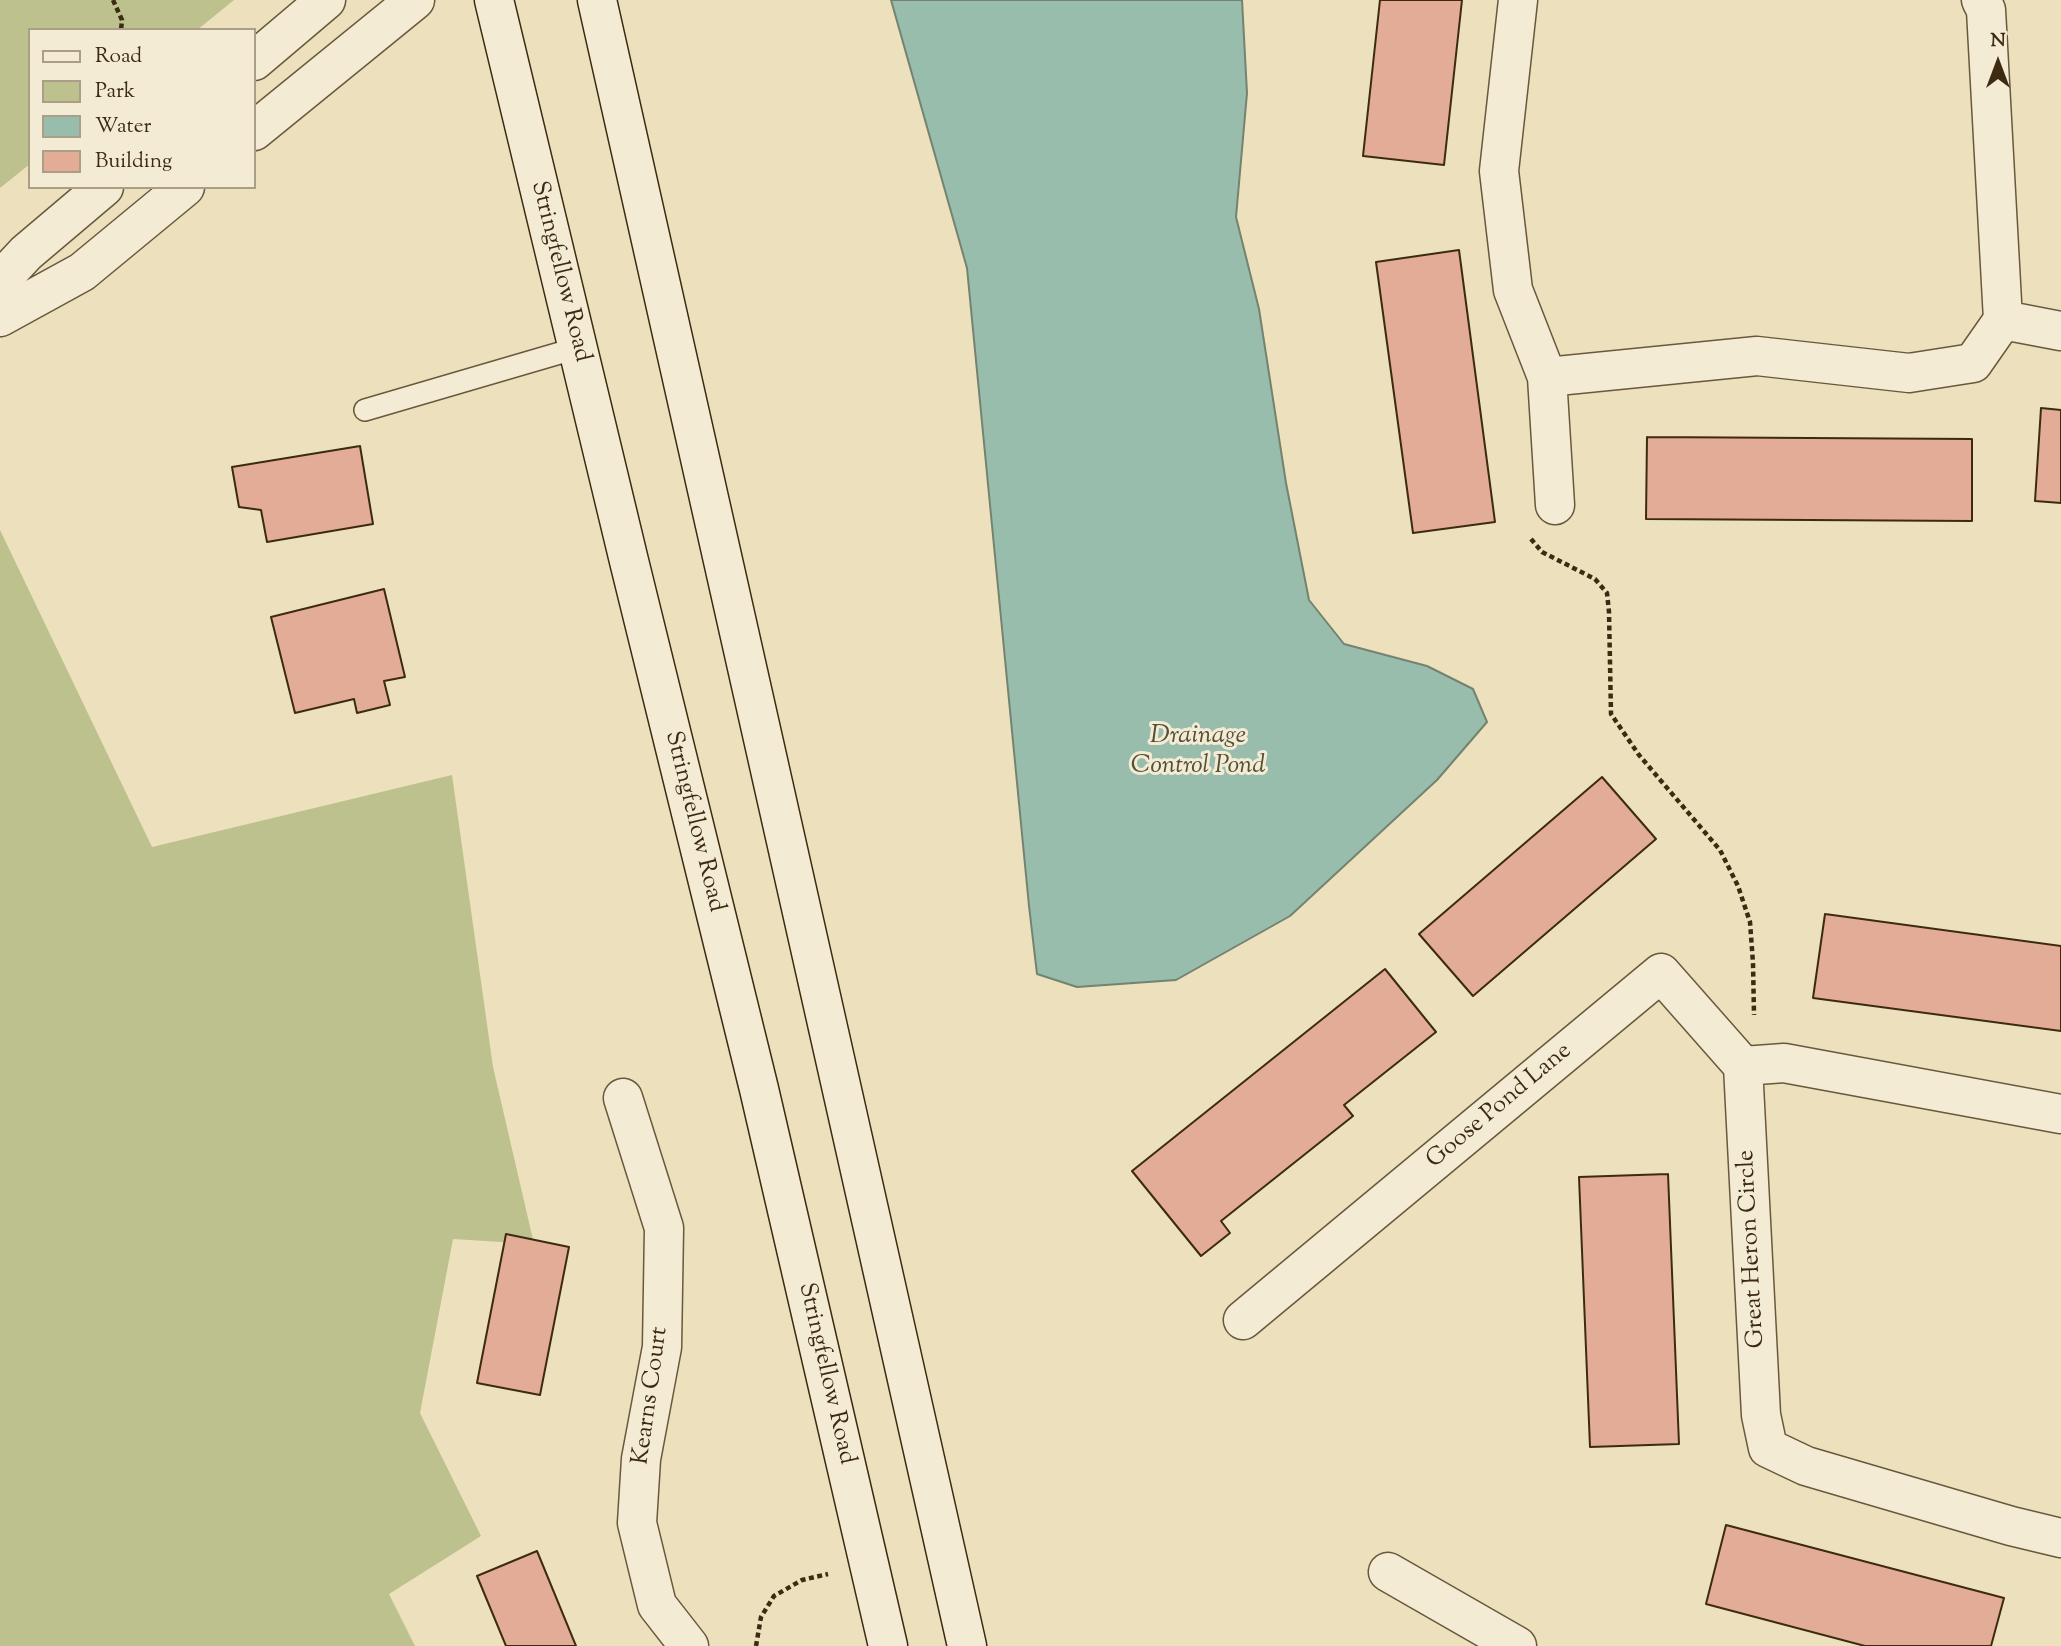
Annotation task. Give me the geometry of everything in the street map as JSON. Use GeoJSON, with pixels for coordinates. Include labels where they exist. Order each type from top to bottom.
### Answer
{"type":"FeatureCollection","features":[{"type":"Feature","properties":{"kind":"street"},"geometry":{"type":"LineString","coordinates":[[256,59],[326,0]]}},
{"type":"Feature","properties":{"kind":"street"},"geometry":{"type":"LineString","coordinates":[[256,129],[415,0]]}},
{"type":"Feature","properties":{"kind":"street","name":"Stringfellow Road"},"geometry":{"type":"LineString","coordinates":[[494,0],[759,1089],[888,1646]]}},
{"type":"Feature","properties":{"kind":"street"},"geometry":{"type":"LineString","coordinates":[[597,0],[967,1646]]}},
{"type":"Feature","properties":{"kind":"street"},"geometry":{"type":"LineString","coordinates":[[1518,0],[1499,172],[1513,290],[1547,377],[1555,505]]}},
{"type":"Feature","properties":{"kind":"street"},"geometry":{"type":"LineString","coordinates":[[1547,377],[1757,356],[1909,373],[1973,363],[2003,320],[1986,10],[1981,0]]}},
{"type":"Feature","properties":{"kind":"street"},"geometry":{"type":"LineString","coordinates":[[0,281],[26,253],[102,189]]}},
{"type":"Feature","properties":{"kind":"street"},"geometry":{"type":"LineString","coordinates":[[0,317],[82,272],[183,189]]}},
{"type":"Feature","properties":{"kind":"street"},"geometry":{"type":"LineString","coordinates":[[2003,320],[2061,331]]}},
{"type":"Feature","properties":{"kind":"street","name":"Goose Pond Lane"},"geometry":{"type":"LineString","coordinates":[[1243,1321],[1661,973],[1735,1056]]}},
{"type":"Feature","properties":{"kind":"street"},"geometry":{"type":"LineString","coordinates":[[1735,1056],[2061,1114]]}},
{"type":"Feature","properties":{"kind":"street","name":"Great Heron Circle"},"geometry":{"type":"LineString","coordinates":[[1735,1056],[1761,1415],[1768,1448],[1806,1466],[2061,1538]]}},
{"type":"Feature","properties":{"kind":"street","name":"Kearns Court"},"geometry":{"type":"LineString","coordinates":[[623,1098],[664,1228],[662,1347],[641,1459],[637,1523],[657,1605],[689,1646]]}},
{"type":"Feature","properties":{"kind":"street"},"geometry":{"type":"LineString","coordinates":[[1388,1572],[1517,1646]]}},
{"type":"Feature","properties":{"kind":"lane"},"geometry":{"type":"LineString","coordinates":[[365,410],[577,348]]}},
{"type":"Feature","properties":{"kind":"path"},"geometry":{"type":"LineString","coordinates":[[113,0],[122,20],[121,28]]}},
{"type":"Feature","properties":{"kind":"path"},"geometry":{"type":"LineString","coordinates":[[1527,534],[1542,552],[1595,579],[1606,593],[1609,612],[1611,713],[1639,755],[1720,850],[1738,886],[1750,922],[1754,1019],[1735,1056]]}},
{"type":"Feature","properties":{"kind":"path"},"geometry":{"type":"LineString","coordinates":[[756,1646],[761,1618],[774,1596],[802,1580],[828,1574]]}},
{"type":"Feature","properties":{"kind":"green space"},"geometry":{"type":"Polygon","coordinates":[[[0,0],[234,0],[199,28],[28,28],[28,166],[0,188],[0,0]]]}},
{"type":"Feature","properties":{"kind":"green space"},"geometry":{"type":"Polygon","coordinates":[[[0,530],[152,847],[452,775],[493,1067],[534,1244],[453,1239],[420,1413],[481,1536],[389,1594],[415,1646],[0,1646],[0,530]]]}},
{"type":"Feature","properties":{"kind":"water","name":"Drainage Control Pond"},"geometry":{"type":"Polygon","coordinates":[[[891,0],[1242,0],[1247,93],[1236,217],[1259,309],[1286,483],[1309,600],[1344,644],[1427,666],[1473,689],[1487,722],[1437,780],[1290,916],[1176,980],[1077,987],[1037,974],[967,268],[891,0]]]}},
{"type":"Feature","properties":{"kind":"building"},"geometry":{"type":"Polygon","coordinates":[[[1380,0],[1462,0],[1444,165],[1363,156],[1380,0]]]}},
{"type":"Feature","properties":{"kind":"building"},"geometry":{"type":"Polygon","coordinates":[[[1459,250],[1495,522],[1413,533],[1376,262],[1459,250]]]}},
{"type":"Feature","properties":{"kind":"building"},"geometry":{"type":"Polygon","coordinates":[[[2041,408],[2061,410],[2061,503],[2035,501],[2041,408]]]}},
{"type":"Feature","properties":{"kind":"building"},"geometry":{"type":"Polygon","coordinates":[[[1647,437],[1972,439],[1972,521],[1646,519],[1647,437]]]}},
{"type":"Feature","properties":{"kind":"building"},"geometry":{"type":"Polygon","coordinates":[[[360,446],[373,524],[267,542],[261,510],[239,507],[232,467],[360,446]]]}},
{"type":"Feature","properties":{"kind":"building"},"geometry":{"type":"Polygon","coordinates":[[[384,589],[405,677],[384,681],[390,705],[357,713],[354,699],[295,713],[271,617],[384,589]]]}},
{"type":"Feature","properties":{"kind":"building"},"geometry":{"type":"Polygon","coordinates":[[[1602,777],[1656,839],[1473,996],[1419,934],[1602,777]]]}},
{"type":"Feature","properties":{"kind":"building"},"geometry":{"type":"Polygon","coordinates":[[[1825,914],[2061,946],[2061,1031],[1813,998],[1825,914]]]}},
{"type":"Feature","properties":{"kind":"building"},"geometry":{"type":"Polygon","coordinates":[[[1385,969],[1436,1032],[1344,1105],[1353,1116],[1221,1221],[1230,1233],[1201,1256],[1132,1171],[1385,969]]]}},
{"type":"Feature","properties":{"kind":"building"},"geometry":{"type":"Polygon","coordinates":[[[1668,1174],[1679,1444],[1590,1447],[1579,1177],[1668,1174]]]}},
{"type":"Feature","properties":{"kind":"building"},"geometry":{"type":"Polygon","coordinates":[[[506,1234],[569,1247],[540,1395],[477,1383],[506,1234]]]}},
{"type":"Feature","properties":{"kind":"building"},"geometry":{"type":"Polygon","coordinates":[[[1726,1525],[2004,1598],[1991,1646],[1865,1646],[1706,1604],[1726,1525]]]}},
{"type":"Feature","properties":{"kind":"building"},"geometry":{"type":"Polygon","coordinates":[[[537,1551],[576,1646],[506,1646],[477,1576],[537,1551]]]}}]}
